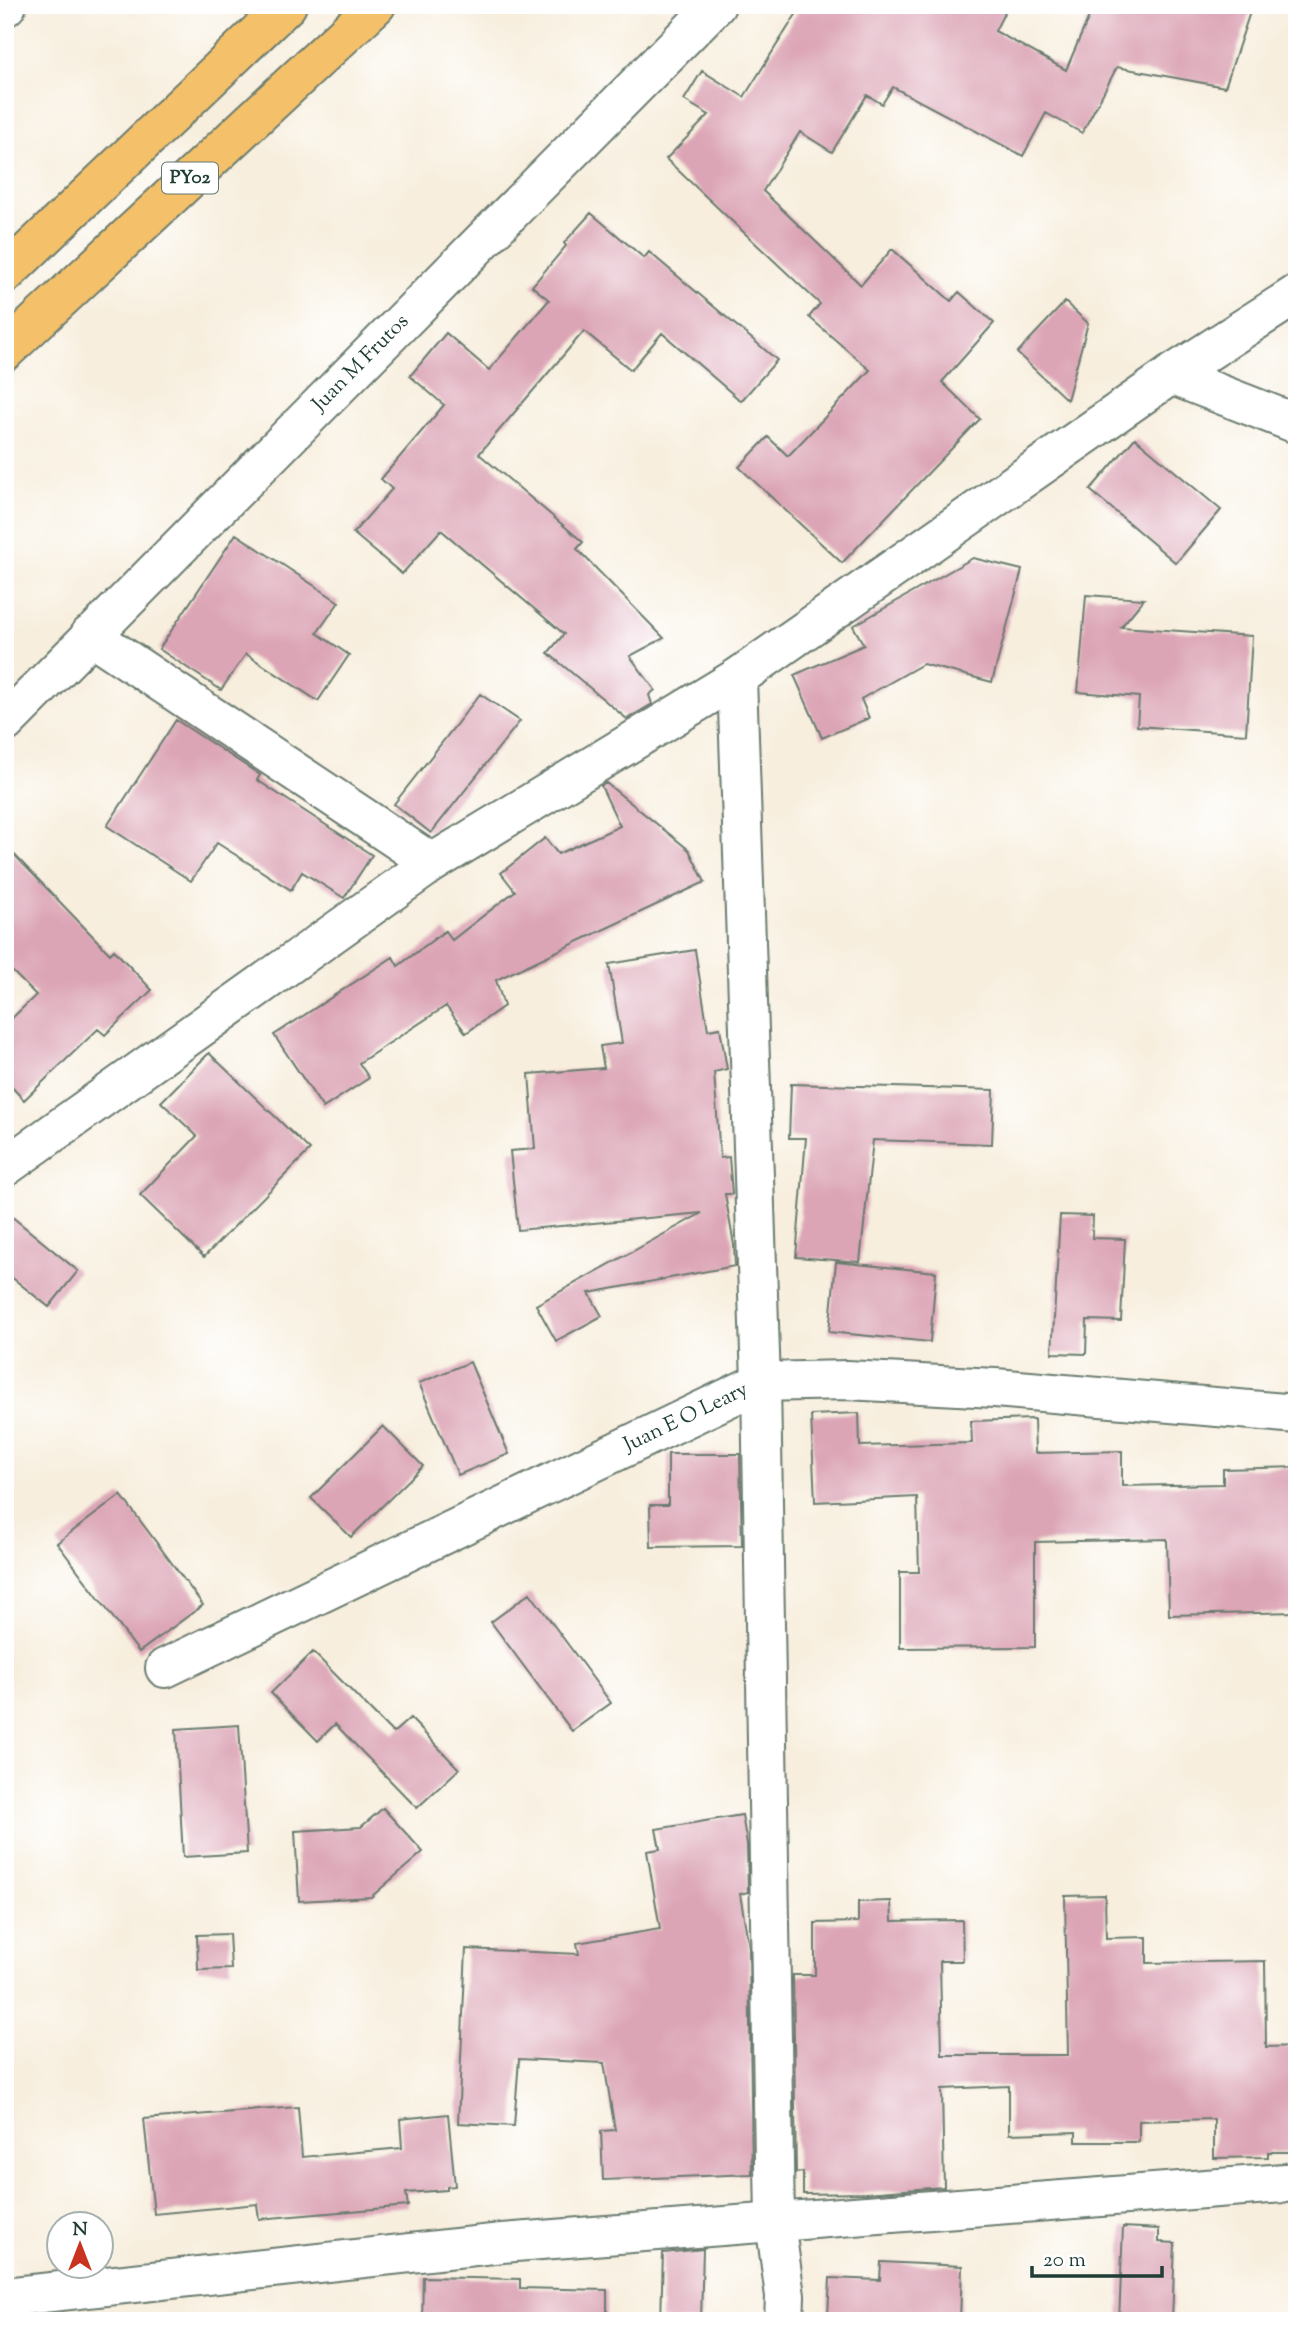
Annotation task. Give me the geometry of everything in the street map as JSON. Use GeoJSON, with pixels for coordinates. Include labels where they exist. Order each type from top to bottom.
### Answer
{"type":"FeatureCollection","features":[{"type":"Feature","properties":{"kind":"highway","name":"PY02"},"geometry":{"type":"LineString","coordinates":[[5,274],[287,5]]}},
{"type":"Feature","properties":{"kind":"highway","name":"PY02"},"geometry":{"type":"LineString","coordinates":[[5,351],[376,5]]}},
{"type":"Feature","properties":{"kind":"street","name":"Juan M Frutos"},"geometry":{"type":"LineString","coordinates":[[5,723],[716,5]]}},
{"type":"Feature","properties":{"kind":"street"},"geometry":{"type":"LineString","coordinates":[[5,1167],[432,863],[737,678],[1171,375],[1297,294]]}},
{"type":"Feature","properties":{"kind":"street"},"geometry":{"type":"LineString","coordinates":[[1171,375],[1297,424]]}},
{"type":"Feature","properties":{"kind":"street"},"geometry":{"type":"LineString","coordinates":[[90,635],[432,863]]}},
{"type":"Feature","properties":{"kind":"street"},"geometry":{"type":"LineString","coordinates":[[737,678],[761,1382],[775,2222],[785,2295],[785,2321]]}},
{"type":"Feature","properties":{"kind":"street","name":"Juan E O Leary"},"geometry":{"type":"LineString","coordinates":[[165,1668],[761,1382],[846,1380],[982,1387],[1297,1414]]}},
{"type":"Feature","properties":{"kind":"street"},"geometry":{"type":"LineString","coordinates":[[5,2297],[502,2243],[1297,2182]]}},
{"type":"Feature","properties":{"kind":"building"},"geometry":{"type":"Polygon","coordinates":[[[802,5],[1008,5],[995,31],[1066,70],[1094,5],[1228,5],[1251,9],[1225,87],[1117,67],[1082,133],[1046,113],[1023,156],[893,87],[882,104],[867,95],[832,152],[800,132],[763,191],[861,285],[892,249],[951,301],[959,292],[994,323],[942,382],[980,419],[842,563],[739,467],[768,437],[788,456],[870,370],[809,317],[820,304],[666,159],[709,115],[684,100],[702,71],[744,97],[802,5]]]}},
{"type":"Feature","properties":{"kind":"building"},"geometry":{"type":"Polygon","coordinates":[[[591,213],[644,258],[649,252],[777,360],[741,401],[662,333],[631,370],[584,331],[479,454],[583,542],[577,549],[664,638],[630,656],[655,690],[649,695],[652,704],[627,719],[548,653],[564,634],[441,530],[402,574],[353,533],[392,489],[381,479],[444,405],[410,376],[446,333],[489,370],[549,300],[532,286],[566,246],[564,243],[591,213]]]}},
{"type":"Feature","properties":{"kind":"building"},"geometry":{"type":"Polygon","coordinates":[[[1065,302],[1088,323],[1067,400],[1017,353],[1065,302]]]}},
{"type":"Feature","properties":{"kind":"building"},"geometry":{"type":"Polygon","coordinates":[[[1135,438],[1221,510],[1176,563],[1090,490],[1135,438]]]}},
{"type":"Feature","properties":{"kind":"building"},"geometry":{"type":"Polygon","coordinates":[[[236,534],[339,602],[317,633],[349,655],[318,701],[246,654],[221,690],[159,649],[236,534]]]}},
{"type":"Feature","properties":{"kind":"building"},"geometry":{"type":"Polygon","coordinates":[[[973,558],[1022,570],[992,682],[923,664],[861,699],[869,718],[822,738],[794,675],[864,645],[853,626],[973,558]]]}},
{"type":"Feature","properties":{"kind":"building"},"geometry":{"type":"Polygon","coordinates":[[[1086,595],[1144,599],[1121,627],[1252,636],[1246,734],[1137,726],[1139,697],[1078,692],[1086,595]]]}},
{"type":"Feature","properties":{"kind":"building"},"geometry":{"type":"Polygon","coordinates":[[[480,694],[520,721],[431,833],[394,804],[480,694]]]}},
{"type":"Feature","properties":{"kind":"building"},"geometry":{"type":"Polygon","coordinates":[[[176,720],[260,775],[257,780],[372,855],[344,898],[302,872],[291,890],[217,843],[191,881],[107,826],[176,720]]]}},
{"type":"Feature","properties":{"kind":"building"},"geometry":{"type":"Polygon","coordinates":[[[606,783],[689,850],[705,882],[496,980],[504,1006],[466,1033],[446,1006],[359,1063],[369,1078],[323,1108],[274,1035],[393,957],[398,966],[445,931],[452,940],[515,891],[501,873],[545,838],[558,854],[620,826],[601,786],[606,783]]]}},
{"type":"Feature","properties":{"kind":"building"},"geometry":{"type":"Polygon","coordinates":[[[5,845],[110,954],[114,950],[152,990],[105,1035],[98,1029],[24,1100],[5,1080],[5,1025],[36,995],[5,964],[5,845]]]}},
{"type":"Feature","properties":{"kind":"building"},"geometry":{"type":"Polygon","coordinates":[[[695,950],[708,1030],[720,1028],[727,1069],[714,1072],[720,1158],[729,1157],[732,1194],[725,1194],[735,1266],[589,1293],[602,1316],[556,1341],[536,1305],[702,1213],[518,1230],[510,1151],[535,1149],[529,1074],[604,1068],[600,1046],[622,1043],[609,964],[695,950]]]}},
{"type":"Feature","properties":{"kind":"building"},"geometry":{"type":"Polygon","coordinates":[[[209,1053],[310,1150],[204,1257],[140,1195],[197,1136],[161,1102],[209,1053]]]}},
{"type":"Feature","properties":{"kind":"building"},"geometry":{"type":"Polygon","coordinates":[[[791,1084],[994,1090],[992,1144],[873,1140],[860,1262],[796,1257],[806,1138],[789,1138],[791,1084]]]}},
{"type":"Feature","properties":{"kind":"building"},"geometry":{"type":"Polygon","coordinates":[[[5,1211],[78,1271],[49,1307],[5,1272],[5,1211]]]}},
{"type":"Feature","properties":{"kind":"building"},"geometry":{"type":"Polygon","coordinates":[[[1060,1215],[1093,1216],[1092,1238],[1125,1239],[1121,1321],[1087,1320],[1086,1354],[1052,1353],[1060,1215]]]}},
{"type":"Feature","properties":{"kind":"building"},"geometry":{"type":"Polygon","coordinates":[[[836,1262],[936,1272],[930,1342],[829,1332],[836,1262]]]}},
{"type":"Feature","properties":{"kind":"building"},"geometry":{"type":"Polygon","coordinates":[[[470,1362],[509,1454],[458,1475],[419,1383],[470,1362]]]}},
{"type":"Feature","properties":{"kind":"building"},"geometry":{"type":"Polygon","coordinates":[[[859,1413],[860,1446],[972,1443],[971,1421],[1034,1419],[1035,1453],[1122,1451],[1122,1486],[1223,1484],[1223,1469],[1297,1467],[1297,1612],[1169,1615],[1167,1539],[1035,1542],[1035,1647],[900,1648],[900,1572],[919,1572],[917,1497],[815,1502],[811,1415],[859,1413]]]}},
{"type":"Feature","properties":{"kind":"building"},"geometry":{"type":"Polygon","coordinates":[[[383,1426],[423,1466],[351,1537],[311,1498],[383,1426]]]}},
{"type":"Feature","properties":{"kind":"building"},"geometry":{"type":"Polygon","coordinates":[[[668,1454],[740,1454],[742,1546],[651,1547],[650,1505],[668,1505],[668,1454]]]}},
{"type":"Feature","properties":{"kind":"building"},"geometry":{"type":"Polygon","coordinates":[[[121,1495],[203,1605],[139,1652],[57,1543],[121,1495]]]}},
{"type":"Feature","properties":{"kind":"building"},"geometry":{"type":"Polygon","coordinates":[[[530,1593],[611,1703],[572,1731],[491,1622],[530,1593]]]}},
{"type":"Feature","properties":{"kind":"building"},"geometry":{"type":"Polygon","coordinates":[[[313,1652],[393,1733],[410,1718],[459,1769],[417,1808],[335,1724],[318,1741],[271,1693],[313,1652]]]}},
{"type":"Feature","properties":{"kind":"building"},"geometry":{"type":"Polygon","coordinates":[[[239,1725],[247,1853],[183,1857],[176,1729],[239,1725]]]}},
{"type":"Feature","properties":{"kind":"building"},"geometry":{"type":"Polygon","coordinates":[[[383,1808],[423,1852],[371,1897],[299,1901],[295,1831],[361,1827],[383,1808]]]}},
{"type":"Feature","properties":{"kind":"building"},"geometry":{"type":"Polygon","coordinates":[[[742,1815],[747,1844],[748,1892],[740,1894],[749,1947],[752,2174],[603,2180],[601,2131],[615,2130],[604,2063],[519,2059],[514,2126],[458,2123],[466,1949],[579,1954],[577,1943],[660,1929],[647,1851],[660,1849],[656,1829],[742,1815]]]}},
{"type":"Feature","properties":{"kind":"building"},"geometry":{"type":"Polygon","coordinates":[[[1105,1895],[1106,1938],[1147,1937],[1147,1963],[1265,1961],[1266,2047],[1297,2046],[1297,2152],[1268,2152],[1268,2157],[1214,2158],[1214,2119],[1139,2121],[1139,2142],[1076,2142],[1076,2132],[1009,2134],[1009,2086],[942,2089],[944,2187],[866,2193],[803,2194],[803,2172],[796,2173],[793,1975],[815,1975],[815,1923],[858,1922],[858,1902],[891,1901],[892,1921],[962,1920],[963,1961],[940,1961],[942,2055],[1068,2055],[1065,1896],[1105,1895]]]}},
{"type":"Feature","properties":{"kind":"building"},"geometry":{"type":"Polygon","coordinates":[[[229,1934],[231,1969],[198,1970],[197,1935],[229,1934]]]}},
{"type":"Feature","properties":{"kind":"building"},"geometry":{"type":"Polygon","coordinates":[[[298,2107],[302,2157],[402,2148],[400,2119],[448,2114],[455,2186],[447,2187],[447,2190],[406,2193],[408,2206],[259,2219],[257,2204],[154,2214],[144,2119],[298,2107]]]}},
{"type":"Feature","properties":{"kind":"building"},"geometry":{"type":"Polygon","coordinates":[[[1123,2227],[1159,2229],[1159,2242],[1175,2243],[1172,2321],[1119,2321],[1123,2227]]]}},
{"type":"Feature","properties":{"kind":"building"},"geometry":{"type":"Polygon","coordinates":[[[703,2249],[701,2321],[661,2321],[663,2253],[703,2249]]]}},
{"type":"Feature","properties":{"kind":"building"},"geometry":{"type":"Polygon","coordinates":[[[881,2262],[962,2266],[960,2320],[828,2315],[830,2278],[880,2280],[881,2262]]]}},
{"type":"Feature","properties":{"kind":"building"},"geometry":{"type":"Polygon","coordinates":[[[423,2277],[520,2279],[520,2288],[607,2290],[607,2321],[422,2321],[423,2277]]]}}]}
